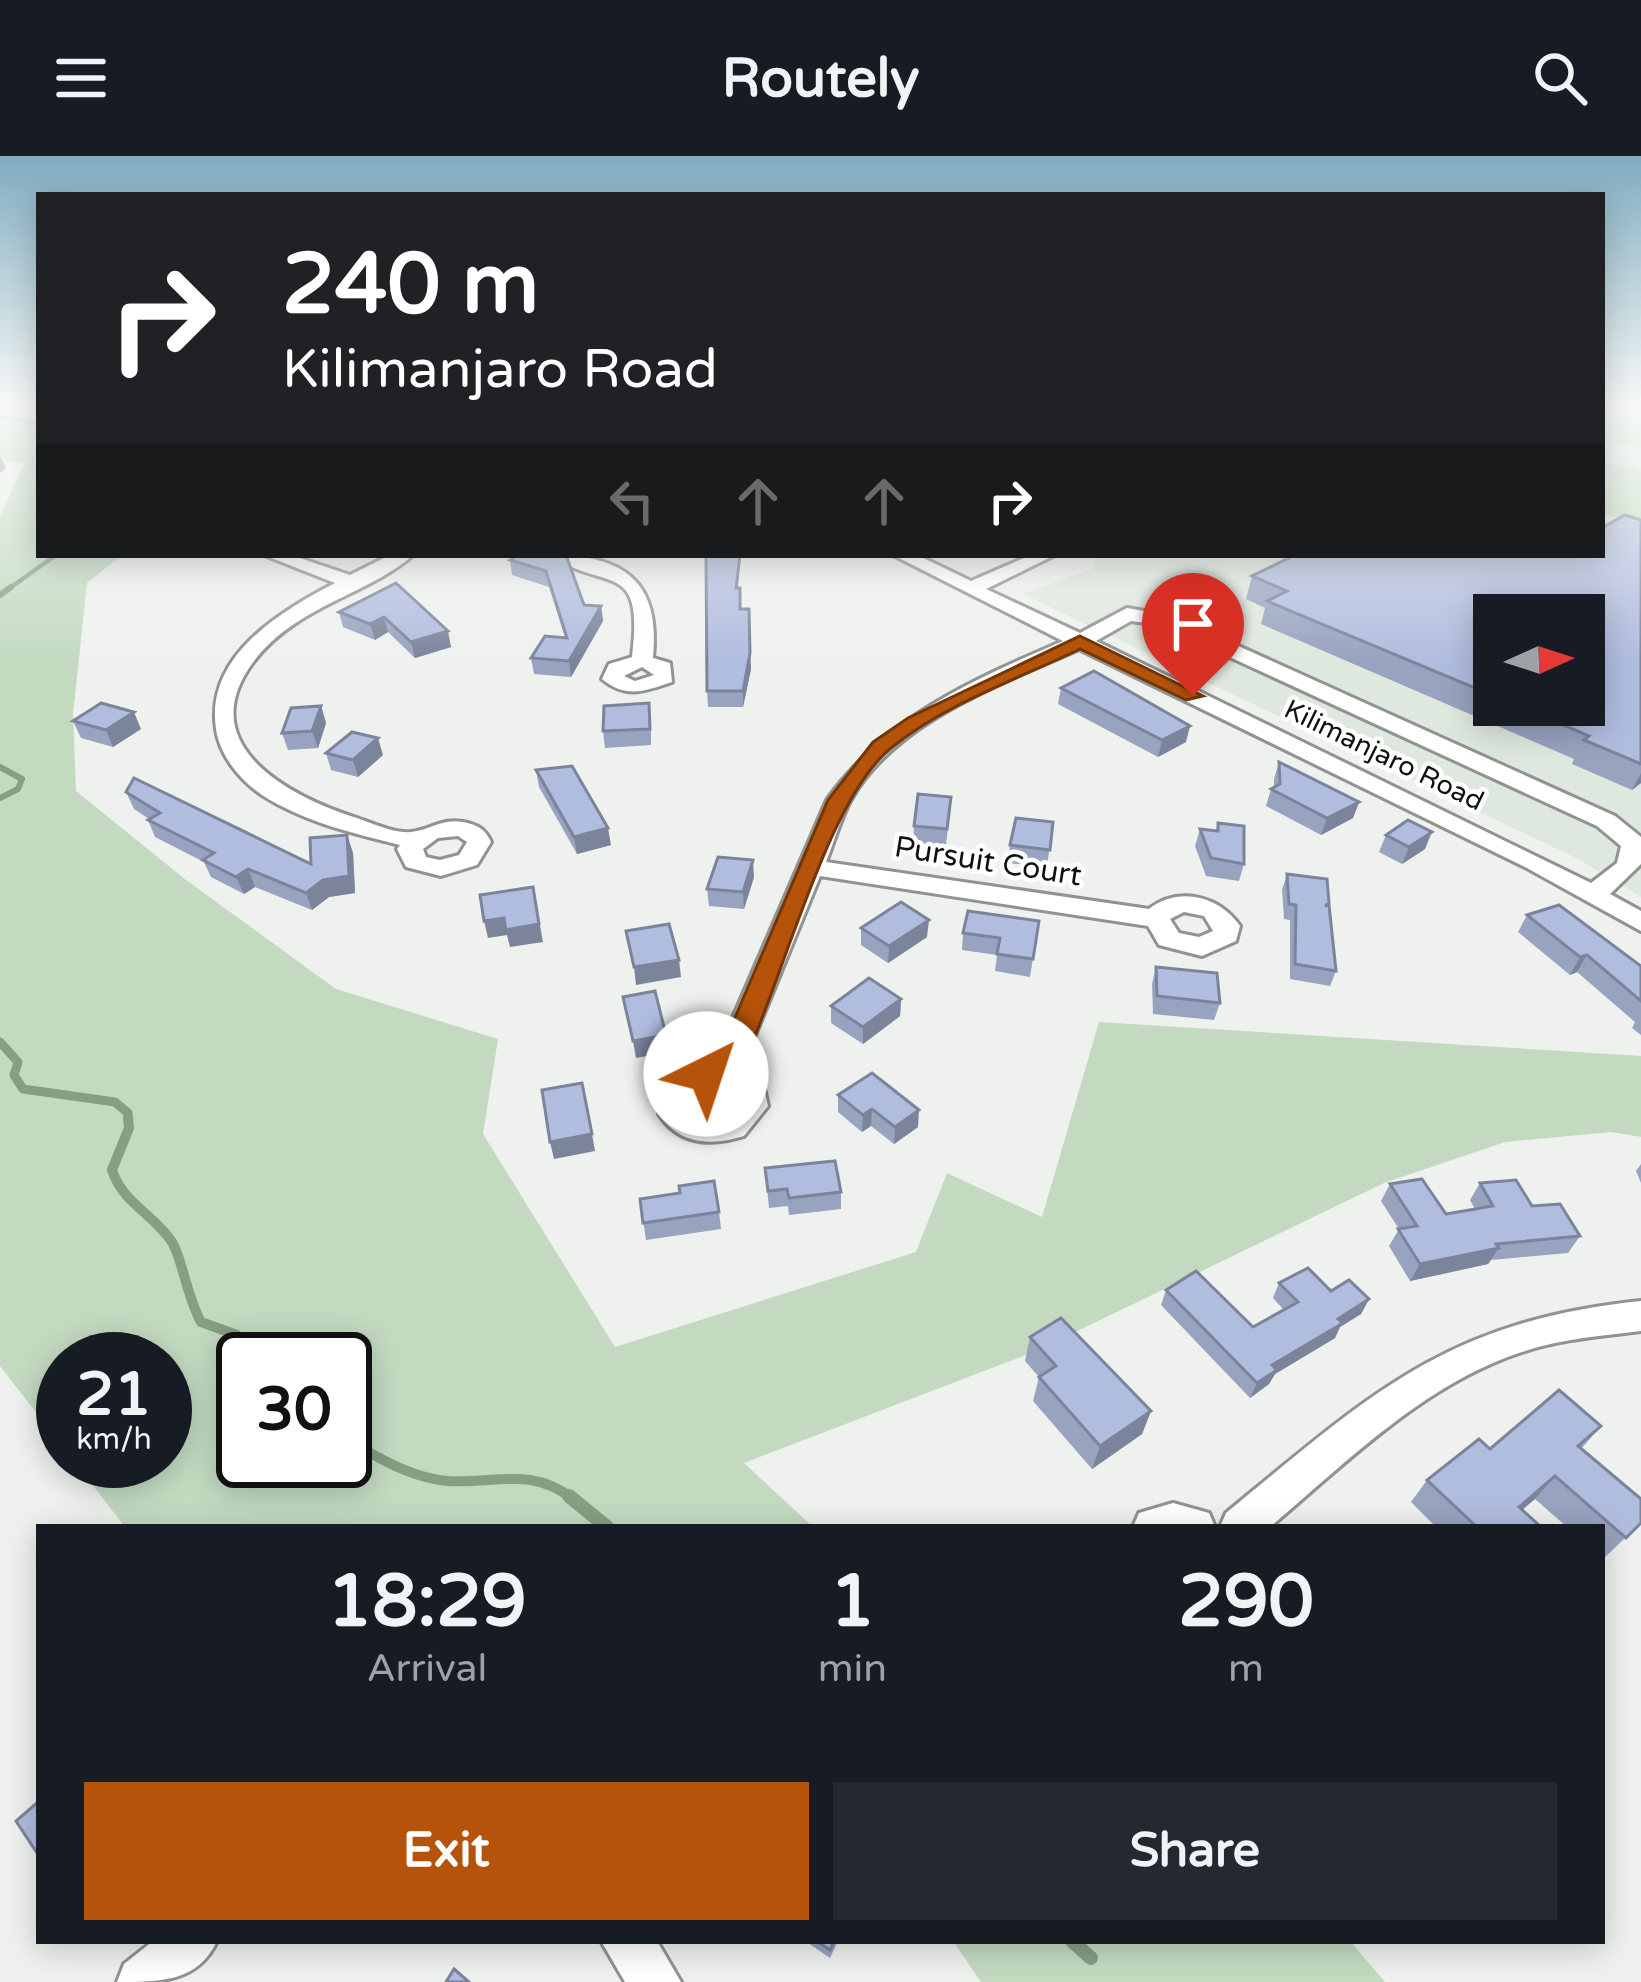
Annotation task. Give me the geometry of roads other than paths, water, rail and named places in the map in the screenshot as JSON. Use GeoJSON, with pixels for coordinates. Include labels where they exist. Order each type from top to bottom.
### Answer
{"type":"FeatureCollection","features":[{"type":"Feature","properties":{"kind":"street"},"geometry":{"type":"LineString","coordinates":[[282,558],[352,582]]}},
{"type":"Feature","properties":{"kind":"street"},"geometry":{"type":"LineString","coordinates":[[398,558],[294,615],[244,658],[225,699],[226,732],[245,766],[280,795],[316,812],[415,841]]}},
{"type":"Feature","properties":{"kind":"street"},"geometry":{"type":"LineString","coordinates":[[570,558],[598,566],[640,595],[648,620],[641,661]]}},
{"type":"Feature","properties":{"kind":"street","name":"Kilimanjaro Road"},"geometry":{"type":"LineString","coordinates":[[908,558],[1594,893],[1641,922]]}},
{"type":"Feature","properties":{"kind":"street"},"geometry":{"type":"LineString","coordinates":[[970,589],[1039,558]]}},
{"type":"Feature","properties":{"kind":"street"},"geometry":{"type":"LineString","coordinates":[[724,1074],[845,790],[880,746],[915,722],[1080,642],[1127,614],[1165,620],[1606,820],[1634,844],[1634,856],[1627,869],[1594,893]]}},
{"type":"Feature","properties":{"kind":"street","name":"Pursuit Court"},"geometry":{"type":"LineString","coordinates":[[809,867],[1157,920]]}},
{"type":"Feature","properties":{"kind":"street"},"geometry":{"type":"LineString","coordinates":[[1244,1524],[1419,1381],[1462,1357],[1555,1324],[1641,1316]]}},
{"type":"Feature","properties":{"kind":"street"},"geometry":{"type":"LineString","coordinates":[[142,1982],[188,1944]]}},
{"type":"Feature","properties":{"kind":"street"},"geometry":{"type":"LineString","coordinates":[[628,1944],[656,1982]]}},
{"type":"Feature","properties":{"kind":"waterway"},"geometry":{"type":"LineString","coordinates":[[7,590],[52,558]]}},
{"type":"Feature","properties":{"kind":"waterway"},"geometry":{"type":"LineString","coordinates":[[0,595],[11,587]]}},
{"type":"Feature","properties":{"kind":"waterway"},"geometry":{"type":"LineString","coordinates":[[0,767],[22,779],[18,789],[0,798]]}},
{"type":"Feature","properties":{"kind":"waterway"},"geometry":{"type":"LineString","coordinates":[[0,1042],[18,1062],[14,1075],[23,1089],[115,1102],[128,1117]]}},
{"type":"Feature","properties":{"kind":"waterway"},"geometry":{"type":"LineString","coordinates":[[128,1117],[129,1128],[112,1170],[117,1182],[172,1242],[201,1322],[229,1332]]}},
{"type":"Feature","properties":{"kind":"waterway"},"geometry":{"type":"LineString","coordinates":[[372,1454],[421,1476],[448,1481],[528,1480],[571,1498]]}},
{"type":"Feature","properties":{"kind":"waterway"},"geometry":{"type":"LineString","coordinates":[[571,1498],[603,1524]]}},
{"type":"Feature","properties":{"kind":"waterway"},"geometry":{"type":"LineString","coordinates":[[1075,1944],[1091,1958]]}}]}
